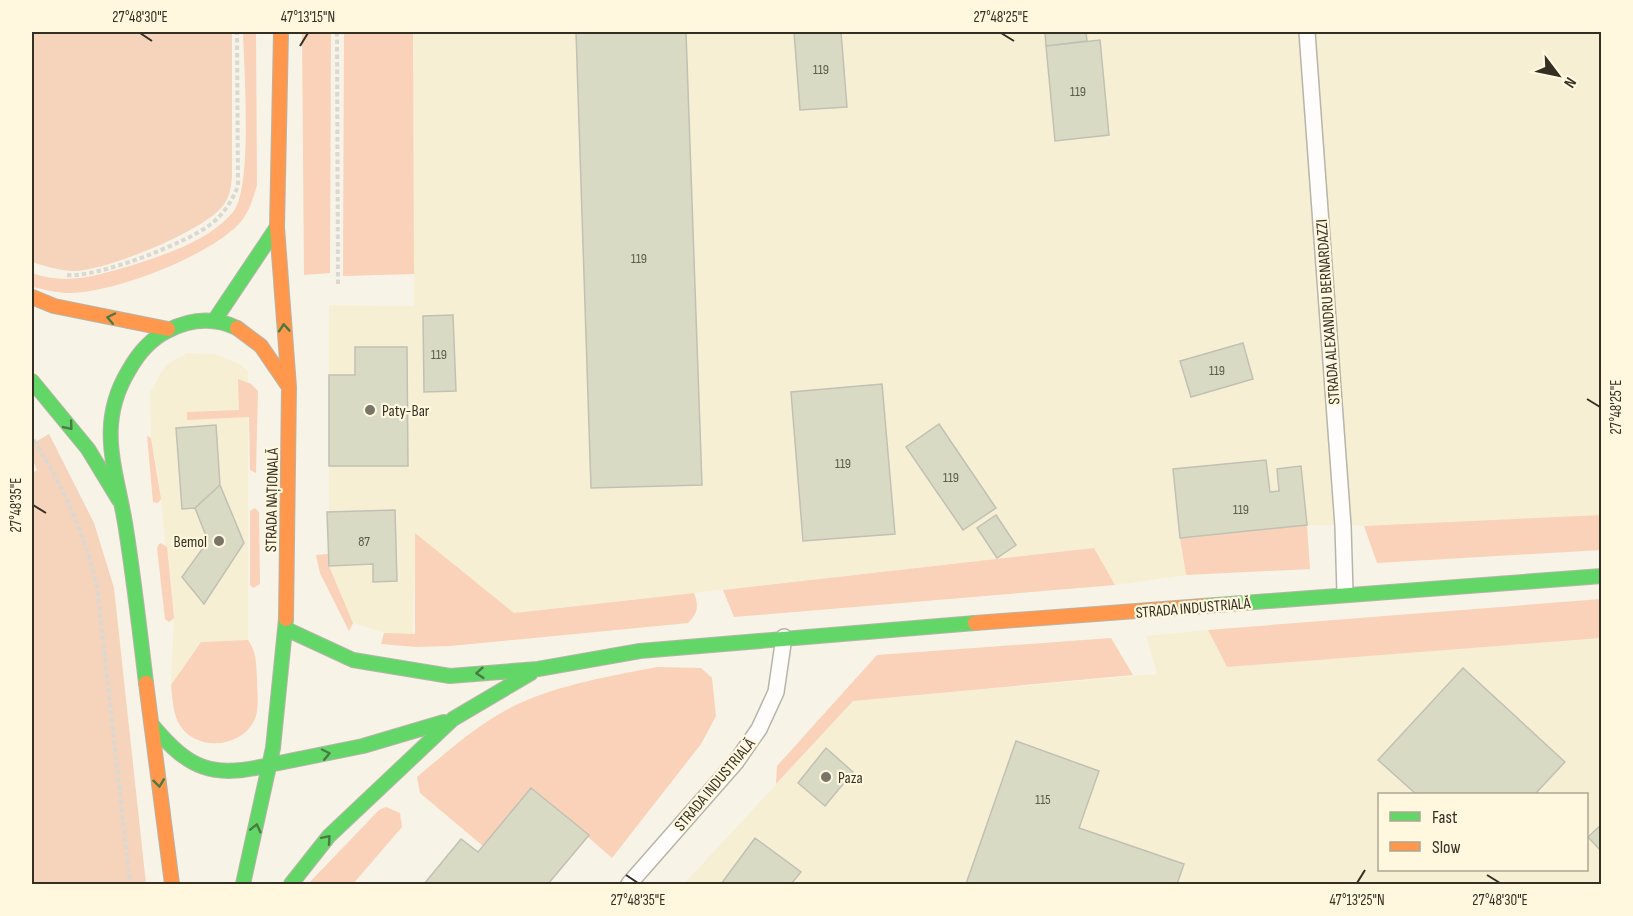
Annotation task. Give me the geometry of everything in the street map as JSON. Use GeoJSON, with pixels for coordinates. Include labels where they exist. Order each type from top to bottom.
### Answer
{"type":"FeatureCollection","features":[{"type":"Feature","properties":{"kind":"street","name":"STRADA NAȚIONALĂ"},"geometry":{"type":"LineString","coordinates":[[243,885],[276,729],[286,629],[289,387],[277,227],[281,32]]}},
{"type":"Feature","properties":{"kind":"street"},"geometry":{"type":"LineString","coordinates":[[213,321],[277,227]]}},
{"type":"Feature","properties":{"kind":"street"},"geometry":{"type":"LineString","coordinates":[[32,297],[54,306],[168,329]]}},
{"type":"Feature","properties":{"kind":"street"},"geometry":{"type":"LineString","coordinates":[[172,885],[123,506],[110,440],[110,418],[125,375],[143,348],[168,329],[196,321],[213,321],[231,325],[255,338],[277,365],[289,387]]}},
{"type":"Feature","properties":{"kind":"street"},"geometry":{"type":"LineString","coordinates":[[32,381],[87,449],[123,506]]}},
{"type":"Feature","properties":{"kind":"street","name":"STRADA INDUSTRIALĂ"},"geometry":{"type":"LineString","coordinates":[[286,629],[354,660],[450,676],[538,669],[640,651],[784,637],[1180,609],[1345,593],[1602,576]]}},
{"type":"Feature","properties":{"kind":"street","name":"STRADA INDUSTRIALĂ"},"geometry":{"type":"LineString","coordinates":[[291,885],[329,836],[453,719],[538,669]]}},
{"type":"Feature","properties":{"kind":"street","name":"STRADA INDUSTRIALĂ"},"geometry":{"type":"LineString","coordinates":[[268,765],[363,746],[453,719]]}},
{"type":"Feature","properties":{"kind":"street"},"geometry":{"type":"LineString","coordinates":[[152,725],[172,748],[199,769],[217,774],[235,773],[268,765]]}},
{"type":"Feature","properties":{"kind":"lane","name":"STRADA ALEXANDRU BERNARDAZZI"},"geometry":{"type":"LineString","coordinates":[[1307,32],[1343,526],[1345,593]]}},
{"type":"Feature","properties":{"kind":"lane","name":"STRADA INDUSTRIALĂ"},"geometry":{"type":"LineString","coordinates":[[629,885],[736,762],[759,729],[776,692],[784,637]]}},
{"type":"Feature","properties":{"kind":"path"},"geometry":{"type":"LineString","coordinates":[[62,274],[96,272],[183,241],[211,224],[227,207],[238,186],[237,32]]}},
{"type":"Feature","properties":{"kind":"path"},"geometry":{"type":"LineString","coordinates":[[337,32],[338,285]]}},
{"type":"Feature","properties":{"kind":"path"},"geometry":{"type":"LineString","coordinates":[[34,440],[64,489],[89,553],[97,586],[130,885]]}},
{"type":"Feature","properties":{"kind":"shaded area"},"geometry":{"type":"Polygon","coordinates":[[[32,32],[232,32],[232,177],[229,193],[222,207],[194,228],[174,238],[106,265],[72,271],[32,262],[32,32]]]}},
{"type":"Feature","properties":{"kind":"shaded area"},"geometry":{"type":"Polygon","coordinates":[[[243,32],[256,32],[257,185],[250,207],[243,219],[230,232],[188,258],[135,279],[87,292],[54,292],[32,287],[32,273],[58,279],[83,278],[160,256],[212,231],[233,212],[239,199],[245,154],[246,98],[243,32]]]}},
{"type":"Feature","properties":{"kind":"shaded area"},"geometry":{"type":"Polygon","coordinates":[[[302,32],[331,32],[330,273],[304,275],[302,32]]]}},
{"type":"Feature","properties":{"kind":"shaded area"},"geometry":{"type":"Polygon","coordinates":[[[344,32],[413,32],[414,274],[343,276],[344,32]]]}},
{"type":"Feature","properties":{"kind":"shaded area"},"geometry":{"type":"Polygon","coordinates":[[[413,32],[1601,32],[1601,515],[1403,526],[1307,525],[1180,538],[1186,575],[1115,585],[1094,548],[514,613],[416,534],[412,641],[353,623],[329,566],[329,305],[414,306],[413,32]]]}},
{"type":"Feature","properties":{"kind":"shaded area"},"geometry":{"type":"Polygon","coordinates":[[[187,353],[214,354],[238,363],[248,371],[248,640],[201,642],[171,685],[174,618],[157,466],[151,438],[150,392],[166,365],[187,353]]]}},
{"type":"Feature","properties":{"kind":"shaded area"},"geometry":{"type":"Polygon","coordinates":[[[238,379],[251,384],[258,391],[256,473],[250,470],[249,417],[187,420],[187,412],[239,410],[238,379]]]}},
{"type":"Feature","properties":{"kind":"shaded area"},"geometry":{"type":"Polygon","coordinates":[[[49,434],[94,523],[114,588],[146,884],[32,884],[32,473],[37,470],[32,458],[32,444],[49,434]]]}},
{"type":"Feature","properties":{"kind":"shaded area"},"geometry":{"type":"Polygon","coordinates":[[[147,436],[151,438],[161,499],[158,503],[153,502],[147,436]]]}},
{"type":"Feature","properties":{"kind":"shaded area"},"geometry":{"type":"Polygon","coordinates":[[[255,508],[259,512],[260,584],[253,588],[250,585],[250,511],[255,508]]]}},
{"type":"Feature","properties":{"kind":"shaded area"},"geometry":{"type":"Polygon","coordinates":[[[1601,515],[1601,550],[1377,563],[1364,526],[1601,515]]]}},
{"type":"Feature","properties":{"kind":"shaded area"},"geometry":{"type":"Polygon","coordinates":[[[1307,525],[1310,569],[1186,575],[1180,538],[1307,525]]]}},
{"type":"Feature","properties":{"kind":"shaded area"},"geometry":{"type":"Polygon","coordinates":[[[415,533],[514,613],[694,593],[697,609],[688,623],[450,646],[416,647],[381,644],[384,633],[415,634],[415,533]]]}},
{"type":"Feature","properties":{"kind":"shaded area"},"geometry":{"type":"Polygon","coordinates":[[[160,543],[167,547],[174,618],[169,622],[165,619],[157,548],[160,543]]]}},
{"type":"Feature","properties":{"kind":"shaded area"},"geometry":{"type":"Polygon","coordinates":[[[1094,548],[1115,585],[734,617],[723,590],[1094,548]]]}},
{"type":"Feature","properties":{"kind":"shaded area"},"geometry":{"type":"Polygon","coordinates":[[[328,554],[329,566],[353,623],[349,631],[320,573],[316,555],[328,554]]]}},
{"type":"Feature","properties":{"kind":"shaded area"},"geometry":{"type":"Polygon","coordinates":[[[1601,599],[1601,638],[1227,667],[1208,630],[1601,599]]]}},
{"type":"Feature","properties":{"kind":"shaded area"},"geometry":{"type":"Polygon","coordinates":[[[1208,630],[1227,667],[1601,638],[1601,884],[684,884],[853,701],[1157,674],[1146,636],[1208,630]]]}},
{"type":"Feature","properties":{"kind":"shaded area"},"geometry":{"type":"Polygon","coordinates":[[[1111,638],[1133,675],[853,701],[776,784],[777,766],[877,655],[1111,638]]]}},
{"type":"Feature","properties":{"kind":"shaded area"},"geometry":{"type":"Polygon","coordinates":[[[248,640],[255,654],[256,663],[258,706],[254,721],[247,730],[228,742],[205,742],[194,738],[185,732],[178,722],[171,685],[201,642],[248,640]]]}},
{"type":"Feature","properties":{"kind":"shaded area"},"geometry":{"type":"Polygon","coordinates":[[[657,667],[701,668],[712,678],[716,716],[701,744],[612,858],[532,788],[483,846],[420,793],[417,777],[465,737],[504,711],[535,697],[569,686],[657,667]]]}},
{"type":"Feature","properties":{"kind":"shaded area"},"geometry":{"type":"Polygon","coordinates":[[[386,807],[400,813],[402,827],[353,884],[308,884],[379,810],[386,807]]]}},
{"type":"Feature","properties":{"kind":"building"},"geometry":{"type":"Polygon","coordinates":[[[576,32],[686,32],[702,485],[591,488],[576,32]]]}},
{"type":"Feature","properties":{"kind":"building"},"geometry":{"type":"Polygon","coordinates":[[[794,32],[841,32],[847,107],[800,110],[794,32]]]}},
{"type":"Feature","properties":{"kind":"building"},"geometry":{"type":"Polygon","coordinates":[[[1045,32],[1086,32],[1087,41],[1046,46],[1045,32]]]}},
{"type":"Feature","properties":{"kind":"building"},"geometry":{"type":"Polygon","coordinates":[[[1100,40],[1109,135],[1055,141],[1046,46],[1100,40]]]}},
{"type":"Feature","properties":{"kind":"building"},"geometry":{"type":"Polygon","coordinates":[[[453,315],[456,391],[424,392],[423,316],[453,315]]]}},
{"type":"Feature","properties":{"kind":"building"},"geometry":{"type":"Polygon","coordinates":[[[1243,343],[1253,379],[1191,397],[1180,361],[1243,343]]]}},
{"type":"Feature","properties":{"kind":"building"},"geometry":{"type":"Polygon","coordinates":[[[355,347],[407,347],[408,466],[329,466],[329,375],[355,375],[355,347]]]}},
{"type":"Feature","properties":{"kind":"building"},"geometry":{"type":"Polygon","coordinates":[[[882,384],[895,534],[803,541],[791,392],[882,384]]]}},
{"type":"Feature","properties":{"kind":"building"},"geometry":{"type":"Polygon","coordinates":[[[939,424],[996,508],[963,530],[906,447],[939,424]]]}},
{"type":"Feature","properties":{"kind":"building"},"geometry":{"type":"Polygon","coordinates":[[[216,425],[220,485],[195,508],[182,509],[176,428],[216,425]]]}},
{"type":"Feature","properties":{"kind":"building"},"geometry":{"type":"Polygon","coordinates":[[[1266,460],[1270,492],[1279,491],[1277,469],[1301,466],[1307,525],[1180,538],[1173,469],[1266,460]]]}},
{"type":"Feature","properties":{"kind":"building"},"geometry":{"type":"Polygon","coordinates":[[[220,485],[244,543],[204,604],[182,577],[208,541],[195,508],[220,485]]]}},
{"type":"Feature","properties":{"kind":"building"},"geometry":{"type":"Polygon","coordinates":[[[395,510],[397,581],[373,582],[373,564],[329,566],[327,512],[395,510]]]}},
{"type":"Feature","properties":{"kind":"building"},"geometry":{"type":"Polygon","coordinates":[[[996,515],[1016,545],[997,558],[977,528],[996,515]]]}},
{"type":"Feature","properties":{"kind":"building"},"geometry":{"type":"Polygon","coordinates":[[[1463,668],[1565,762],[1536,793],[1415,793],[1378,760],[1463,668]]]}},
{"type":"Feature","properties":{"kind":"building"},"geometry":{"type":"Polygon","coordinates":[[[1016,741],[1099,771],[1079,828],[1184,864],[1177,884],[966,884],[1016,741]]]}},
{"type":"Feature","properties":{"kind":"building","name":"Paza"},"geometry":{"type":"Polygon","coordinates":[[[826,748],[853,772],[825,806],[798,783],[826,748]]]}},
{"type":"Feature","properties":{"kind":"building"},"geometry":{"type":"Polygon","coordinates":[[[531,788],[589,835],[548,884],[424,884],[461,839],[478,852],[531,788]]]}},
{"type":"Feature","properties":{"kind":"building"},"geometry":{"type":"Polygon","coordinates":[[[1602,824],[1602,852],[1588,837],[1602,824]]]}},
{"type":"Feature","properties":{"kind":"building"},"geometry":{"type":"Polygon","coordinates":[[[755,838],[801,872],[791,884],[721,884],[755,838]]]}},
{"type":"Feature","properties":{"kind":"traffic: fast"},"geometry":{"type":"LineString","coordinates":[[214,321],[277,227]]}},
{"type":"Feature","properties":{"kind":"traffic: fast"},"geometry":{"type":"LineString","coordinates":[[146,683],[129,548],[111,448],[113,410],[119,390],[133,364],[145,348],[161,334],[184,324],[202,321],[220,322],[237,328]]}},
{"type":"Feature","properties":{"kind":"traffic: fast"},"geometry":{"type":"LineString","coordinates":[[32,381],[88,449],[119,500]]}},
{"type":"Feature","properties":{"kind":"traffic: fast"},"geometry":{"type":"LineString","coordinates":[[1203,606],[1602,576]]}},
{"type":"Feature","properties":{"kind":"traffic: fast"},"geometry":{"type":"LineString","coordinates":[[243,884],[273,748],[286,619]]}},
{"type":"Feature","properties":{"kind":"traffic: fast"},"geometry":{"type":"LineString","coordinates":[[286,629],[353,660],[450,676],[538,669],[640,651],[975,623]]}},
{"type":"Feature","properties":{"kind":"traffic: fast"},"geometry":{"type":"LineString","coordinates":[[291,884],[329,836],[453,719],[531,673]]}},
{"type":"Feature","properties":{"kind":"traffic: fast"},"geometry":{"type":"LineString","coordinates":[[269,765],[363,746],[444,722]]}},
{"type":"Feature","properties":{"kind":"traffic: fast"},"geometry":{"type":"LineString","coordinates":[[152,725],[178,752],[203,767],[232,771],[269,765]]}},
{"type":"Feature","properties":{"kind":"traffic: slow"},"geometry":{"type":"LineString","coordinates":[[281,32],[277,227],[289,387]]}},
{"type":"Feature","properties":{"kind":"traffic: slow"},"geometry":{"type":"LineString","coordinates":[[32,297],[54,306],[168,329]]}},
{"type":"Feature","properties":{"kind":"traffic: slow"},"geometry":{"type":"LineString","coordinates":[[237,328],[261,346],[289,387],[286,619]]}},
{"type":"Feature","properties":{"kind":"traffic: slow"},"geometry":{"type":"LineString","coordinates":[[975,623],[1203,606]]}},
{"type":"Feature","properties":{"kind":"traffic: slow"},"geometry":{"type":"LineString","coordinates":[[146,683],[172,884]]}},
{"type":"Feature","properties":{"kind":"place","name":"Paty-Bar"},"geometry":{"type":"Point","coordinates":[370,410]}},
{"type":"Feature","properties":{"kind":"place","name":"Bemol"},"geometry":{"type":"Point","coordinates":[219,541]}},
{"type":"Feature","properties":{"kind":"place","name":"Paza"},"geometry":{"type":"Point","coordinates":[826,777]}}]}
